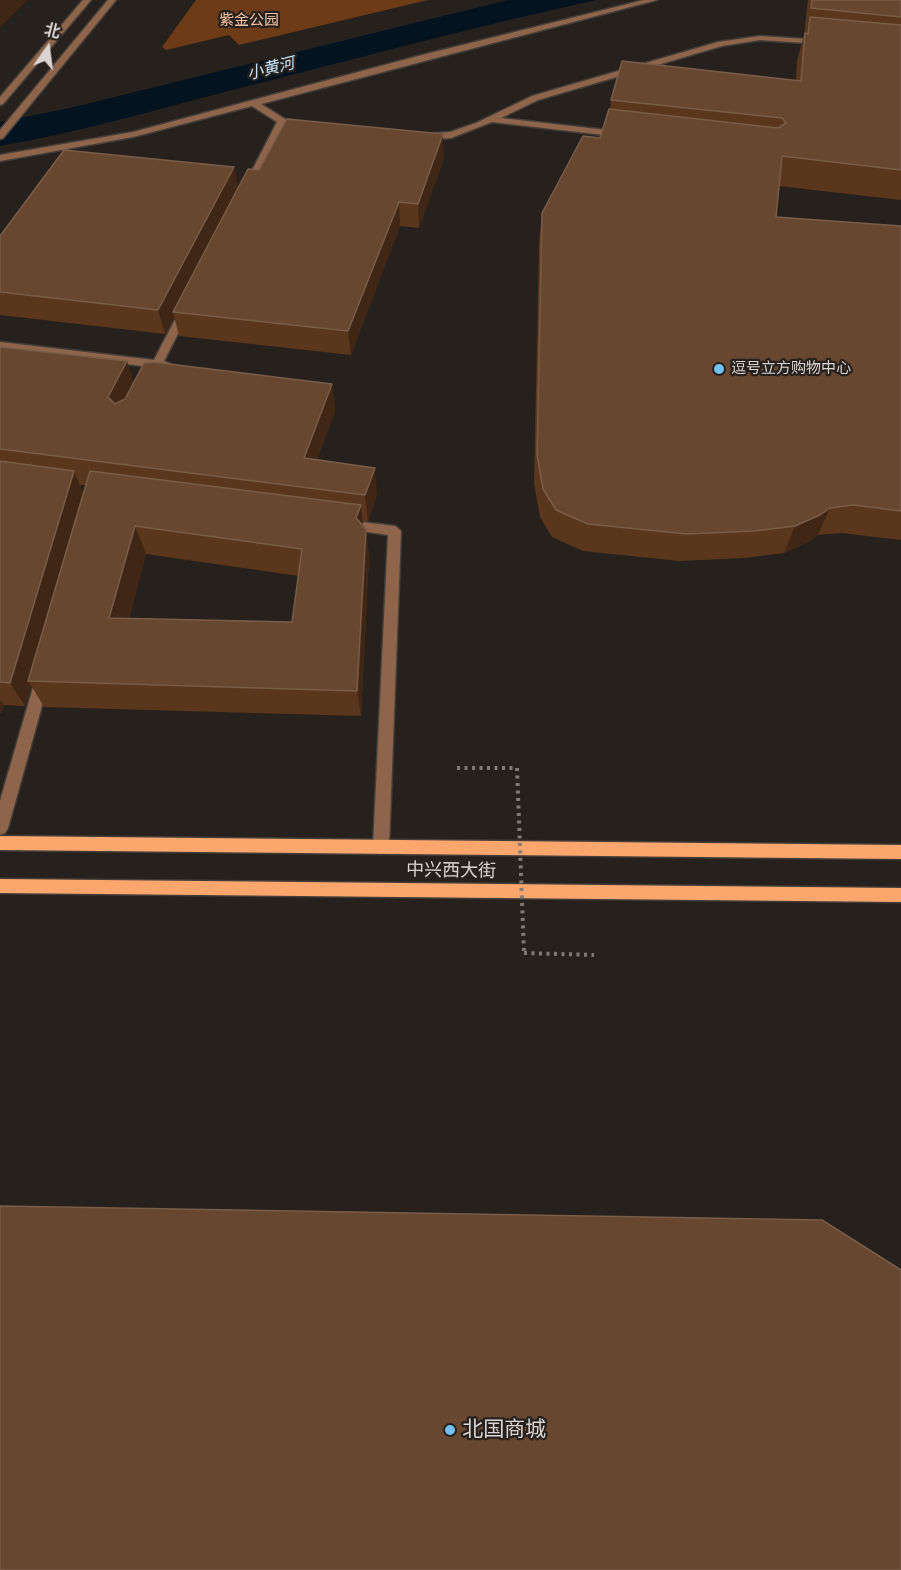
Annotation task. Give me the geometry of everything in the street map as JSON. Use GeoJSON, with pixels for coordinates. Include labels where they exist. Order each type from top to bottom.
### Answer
{"type":"FeatureCollection","features":[{"type":"Feature","properties":{"kind":"main road","name":"中兴西大街"},"geometry":{"type":"LineString","coordinates":[[0,843],[901,852]]}},
{"type":"Feature","properties":{"kind":"main road","name":"中兴西大街"},"geometry":{"type":"LineString","coordinates":[[0,886],[901,895]]}},
{"type":"Feature","properties":{"kind":"street"},"geometry":{"type":"LineString","coordinates":[[0,102],[87,0]]}},
{"type":"Feature","properties":{"kind":"street"},"geometry":{"type":"LineString","coordinates":[[0,136],[112,0]]}},
{"type":"Feature","properties":{"kind":"street"},"geometry":{"type":"LineString","coordinates":[[0,158],[80,147],[416,58],[653,0]]}},
{"type":"Feature","properties":{"kind":"street"},"geometry":{"type":"LineString","coordinates":[[418,136],[451,135],[535,98],[721,44],[759,38],[831,43]]}},
{"type":"Feature","properties":{"kind":"street"},"geometry":{"type":"LineString","coordinates":[[253,103],[282,121],[312,126]]}},
{"type":"Feature","properties":{"kind":"street"},"geometry":{"type":"LineString","coordinates":[[490,119],[631,135]]}},
{"type":"Feature","properties":{"kind":"street"},"geometry":{"type":"LineString","coordinates":[[244,195],[282,121]]}},
{"type":"Feature","properties":{"kind":"street"},"geometry":{"type":"LineString","coordinates":[[142,394],[190,301]]}},
{"type":"Feature","properties":{"kind":"street"},"geometry":{"type":"LineString","coordinates":[[0,345],[181,367]]}},
{"type":"Feature","properties":{"kind":"street"},"geometry":{"type":"LineString","coordinates":[[337,524],[395,531],[381,847]]}},
{"type":"Feature","properties":{"kind":"street"},"geometry":{"type":"LineString","coordinates":[[0,828],[48,660]]}},
{"type":"Feature","properties":{"kind":"path"},"geometry":{"type":"LineString","coordinates":[[457,768],[517,768],[524,953],[594,954]]}},
{"type":"Feature","properties":{"kind":"green space","name":"紫金公园"},"geometry":{"type":"Polygon","coordinates":[[[196,0],[428,0],[239,45],[229,35],[166,50],[162,47],[196,0]]]}},
{"type":"Feature","properties":{"kind":"water","name":"小黄河"},"geometry":{"type":"Polygon","coordinates":[[[508,0],[596,0],[408,45],[84,129],[0,146],[0,122],[70,108],[508,0]]]}},
{"type":"Feature","properties":{"kind":"building"},"geometry":{"type":"Polygon","coordinates":[[[812,0],[901,0],[901,17],[811,8],[812,0]]]}},
{"type":"Feature","properties":{"kind":"building","name":"逗号立方购物中心"},"geometry":{"type":"Polygon","coordinates":[[[810,17],[901,25],[901,170],[782,156],[776,217],[901,226],[901,511],[853,505],[830,508],[795,526],[754,531],[687,534],[588,524],[556,510],[543,489],[537,455],[542,213],[583,136],[600,138],[609,109],[778,128],[786,123],[782,118],[611,100],[622,61],[801,81],[805,33],[808,34],[810,17]]]}},
{"type":"Feature","properties":{"kind":"building"},"geometry":{"type":"Polygon","coordinates":[[[287,119],[443,134],[418,204],[399,202],[348,331],[173,312],[248,169],[259,170],[287,119]]]}},
{"type":"Feature","properties":{"kind":"building"},"geometry":{"type":"Polygon","coordinates":[[[64,150],[234,167],[158,310],[0,292],[0,236],[64,150]]]}},
{"type":"Feature","properties":{"kind":"building"},"geometry":{"type":"Polygon","coordinates":[[[0,347],[127,361],[108,397],[115,404],[125,399],[144,363],[153,362],[332,384],[304,458],[375,468],[365,495],[0,449],[0,347]]]}},
{"type":"Feature","properties":{"kind":"building"},"geometry":{"type":"Polygon","coordinates":[[[0,461],[74,471],[10,683],[0,682],[0,461]]]}},
{"type":"Feature","properties":{"kind":"building"},"geometry":{"type":"Polygon","coordinates":[[[90,471],[361,505],[356,518],[366,529],[357,691],[28,681],[90,471]],[[135,526],[109,618],[292,622],[302,549],[135,526]]]}},
{"type":"Feature","properties":{"kind":"building","name":"北国商城"},"geometry":{"type":"Polygon","coordinates":[[[0,1206],[822,1220],[901,1270],[901,1570],[0,1570],[0,1206]]]}},
{"type":"Feature","properties":{"kind":"place","name":"逗号立方购物中心"},"geometry":{"type":"Point","coordinates":[719,369]}},
{"type":"Feature","properties":{"kind":"place","name":"北国商城"},"geometry":{"type":"Point","coordinates":[450,1430]}}]}
